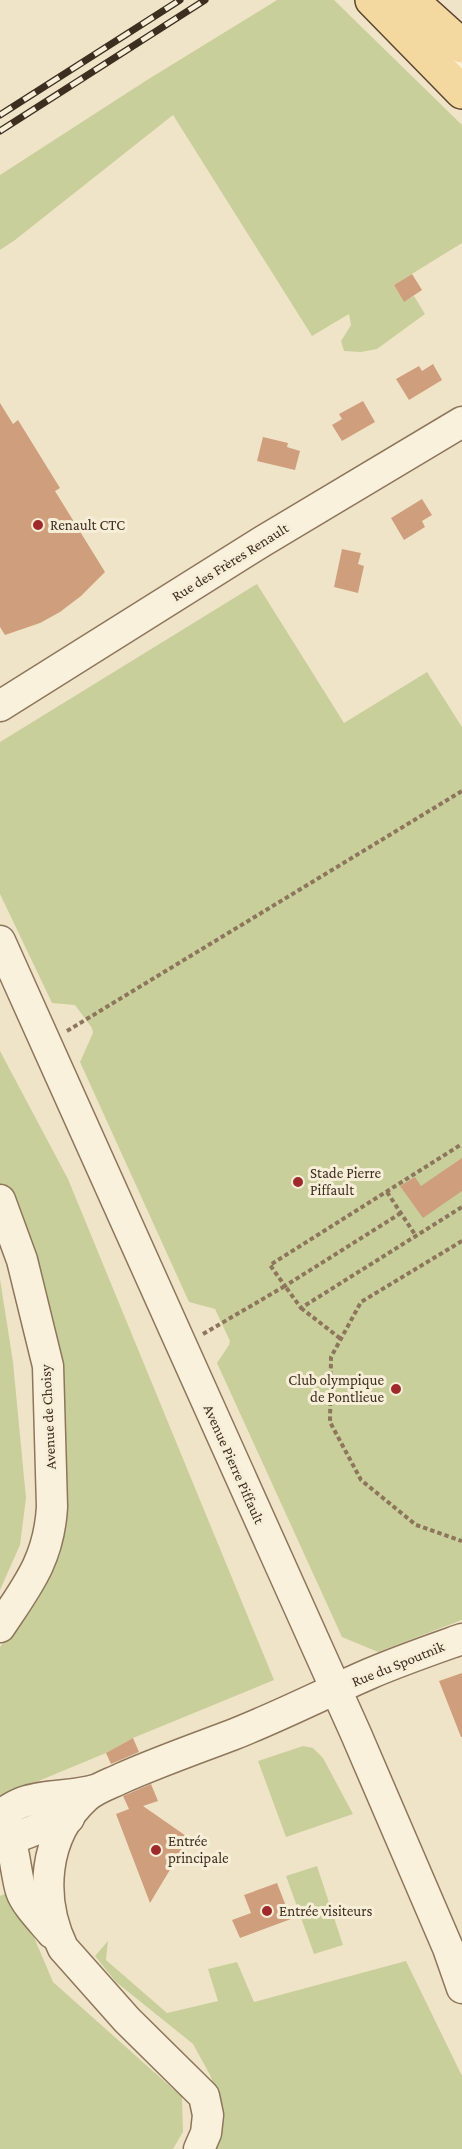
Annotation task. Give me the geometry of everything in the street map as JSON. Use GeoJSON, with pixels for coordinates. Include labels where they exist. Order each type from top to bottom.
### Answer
{"type":"FeatureCollection","features":[{"type":"Feature","properties":{"kind":"main road"},"geometry":{"type":"LineString","coordinates":[[372,0],[462,92]]}},
{"type":"Feature","properties":{"kind":"main road"},"geometry":{"type":"LineString","coordinates":[[411,0],[462,46]]}},
{"type":"Feature","properties":{"kind":"street"},"geometry":{"type":"LineString","coordinates":[[393,0],[462,68]]}},
{"type":"Feature","properties":{"kind":"street","name":"Rue des Frères Renault"},"geometry":{"type":"LineString","coordinates":[[0,706],[263,541],[462,422]]}},
{"type":"Feature","properties":{"kind":"street","name":"Avenue Pierre Piffault"},"geometry":{"type":"LineString","coordinates":[[0,941],[356,1734],[448,1948],[462,1988]]}},
{"type":"Feature","properties":{"kind":"street","name":"Avenue de Choisy"},"geometry":{"type":"LineString","coordinates":[[0,1200],[22,1260],[48,1366],[52,1507],[51,1527],[40,1563],[0,1627]]}},
{"type":"Feature","properties":{"kind":"street","name":"Rue du Spoutnik"},"geometry":{"type":"LineString","coordinates":[[95,1790],[147,1767],[235,1734],[370,1674],[462,1639]]}},
{"type":"Feature","properties":{"kind":"street"},"geometry":{"type":"LineString","coordinates":[[63,1948],[53,1925],[47,1886],[51,1858],[55,1844],[69,1818],[80,1802],[95,1790]]}},
{"type":"Feature","properties":{"kind":"street"},"geometry":{"type":"LineString","coordinates":[[3,1824],[19,1804],[38,1798],[76,1795],[95,1790]]}},
{"type":"Feature","properties":{"kind":"street"},"geometry":{"type":"LineString","coordinates":[[3,1824],[22,1836],[51,1821],[69,1818]]}},
{"type":"Feature","properties":{"kind":"street"},"geometry":{"type":"LineString","coordinates":[[3,1824],[21,1894],[63,1948],[128,2020],[204,2096],[208,2109],[207,2124],[199,2149]]}},
{"type":"Feature","properties":{"kind":"path"},"geometry":{"type":"LineString","coordinates":[[46,1044],[462,790]]}},
{"type":"Feature","properties":{"kind":"path"},"geometry":{"type":"LineString","coordinates":[[341,1339],[301,1308],[270,1265],[462,1144]]}},
{"type":"Feature","properties":{"kind":"path"},"geometry":{"type":"LineString","coordinates":[[387,1192],[416,1236]]}},
{"type":"Feature","properties":{"kind":"path"},"geometry":{"type":"LineString","coordinates":[[301,1308],[462,1207]]}},
{"type":"Feature","properties":{"kind":"path"},"geometry":{"type":"LineString","coordinates":[[182,1347],[401,1213]]}},
{"type":"Feature","properties":{"kind":"path"},"geometry":{"type":"LineString","coordinates":[[462,1241],[361,1302],[331,1357],[330,1422],[361,1480],[416,1525],[462,1541]]}},
{"type":"Feature","properties":{"kind":"green space"},"geometry":{"type":"Polygon","coordinates":[[[277,0],[334,0],[462,125],[462,243],[394,285],[404,301],[414,296],[425,314],[377,349],[361,352],[344,351],[341,341],[351,325],[349,314],[312,336],[173,115],[0,250],[0,175],[147,80],[277,0]]]}},
{"type":"Feature","properties":{"kind":"green space","name":"Stade Pierre Piffault"},"geometry":{"type":"Polygon","coordinates":[[[257,584],[344,723],[427,672],[462,727],[462,1620],[378,1652],[342,1637],[217,1363],[230,1341],[215,1309],[189,1302],[80,1062],[93,1033],[92,1028],[75,1005],[52,1003],[0,894],[0,742],[257,584]]]}},
{"type":"Feature","properties":{"kind":"green space"},"geometry":{"type":"Polygon","coordinates":[[[0,1051],[68,1179],[274,1680],[133,1738],[106,1753],[0,1797],[0,1647],[38,1595],[60,1555],[65,1507],[24,1243],[0,1184],[0,1051]]]}},
{"type":"Feature","properties":{"kind":"green space"},"geometry":{"type":"Polygon","coordinates":[[[0,1279],[13,1362],[26,1498],[20,1545],[0,1590],[0,1279]]]}},
{"type":"Feature","properties":{"kind":"green space"},"geometry":{"type":"Polygon","coordinates":[[[303,1746],[313,1748],[323,1758],[353,1814],[286,1837],[258,1761],[303,1746]]]}},
{"type":"Feature","properties":{"kind":"green space"},"geometry":{"type":"Polygon","coordinates":[[[317,1866],[343,1945],[314,1954],[286,1876],[317,1866]]]}},
{"type":"Feature","properties":{"kind":"green space"},"geometry":{"type":"Polygon","coordinates":[[[14,1890],[53,1982],[182,2097],[183,2132],[173,2149],[0,2149],[0,1896],[14,1890]]]}},
{"type":"Feature","properties":{"kind":"green space"},"geometry":{"type":"Polygon","coordinates":[[[108,1941],[106,1960],[167,2013],[218,2001],[208,1969],[237,1962],[254,2002],[406,1961],[462,2076],[462,2149],[215,2149],[220,2140],[223,2109],[210,2075],[193,2044],[116,1982],[95,1956],[108,1941]]]}},
{"type":"Feature","properties":{"kind":"building"},"geometry":{"type":"Polygon","coordinates":[[[412,274],[422,290],[404,302],[394,285],[412,274]]]}},
{"type":"Feature","properties":{"kind":"building"},"geometry":{"type":"Polygon","coordinates":[[[433,364],[442,380],[409,400],[396,379],[419,366],[422,371],[433,364]]]}},
{"type":"Feature","properties":{"kind":"building"},"geometry":{"type":"Polygon","coordinates":[[[363,401],[375,422],[342,441],[332,425],[342,419],[339,414],[363,401]]]}},
{"type":"Feature","properties":{"kind":"building","name":"Renault CTC"},"geometry":{"type":"Polygon","coordinates":[[[0,403],[13,424],[18,420],[60,488],[55,491],[105,572],[81,596],[60,612],[40,623],[5,635],[0,627],[0,403]]]}},
{"type":"Feature","properties":{"kind":"building"},"geometry":{"type":"Polygon","coordinates":[[[263,437],[288,443],[287,447],[300,451],[295,470],[257,461],[263,437]]]}},
{"type":"Feature","properties":{"kind":"building"},"geometry":{"type":"Polygon","coordinates":[[[422,499],[432,515],[422,521],[425,527],[404,540],[391,518],[422,499]]]}},
{"type":"Feature","properties":{"kind":"building"},"geometry":{"type":"Polygon","coordinates":[[[342,549],[361,553],[358,564],[364,566],[358,593],[334,587],[342,549]]]}},
{"type":"Feature","properties":{"kind":"building"},"geometry":{"type":"Polygon","coordinates":[[[462,1158],[462,1191],[423,1218],[400,1186],[415,1177],[421,1186],[462,1158]]]}},
{"type":"Feature","properties":{"kind":"building"},"geometry":{"type":"Polygon","coordinates":[[[462,1673],[462,1737],[461,1737],[439,1681],[462,1673]]]}},
{"type":"Feature","properties":{"kind":"building"},"geometry":{"type":"Polygon","coordinates":[[[133,1738],[139,1752],[111,1764],[106,1753],[133,1738]]]}},
{"type":"Feature","properties":{"kind":"building","name":"Entrée principale"},"geometry":{"type":"Polygon","coordinates":[[[151,1784],[158,1801],[143,1806],[189,1838],[150,1903],[116,1814],[129,1809],[123,1796],[151,1784]]]}},
{"type":"Feature","properties":{"kind":"building","name":"Entrée visiteurs"},"geometry":{"type":"Polygon","coordinates":[[[277,1883],[291,1919],[240,1938],[232,1920],[251,1913],[244,1895],[277,1883]]]}},
{"type":"Feature","properties":{"kind":"railway"},"geometry":{"type":"LineString","coordinates":[[0,115],[180,0]]}},
{"type":"Feature","properties":{"kind":"railway"},"geometry":{"type":"LineString","coordinates":[[0,131],[205,0]]}},
{"type":"Feature","properties":{"kind":"place","name":"Renault CTC"},"geometry":{"type":"Point","coordinates":[38,525]}},
{"type":"Feature","properties":{"kind":"place","name":"Stade Pierre Piffault"},"geometry":{"type":"Point","coordinates":[298,1182]}},
{"type":"Feature","properties":{"kind":"place","name":"Club olympique de Pontlieue"},"geometry":{"type":"Point","coordinates":[396,1389]}},
{"type":"Feature","properties":{"kind":"place","name":"Entrée principale"},"geometry":{"type":"Point","coordinates":[156,1850]}},
{"type":"Feature","properties":{"kind":"place","name":"Entrée visiteurs"},"geometry":{"type":"Point","coordinates":[267,1911]}}]}
